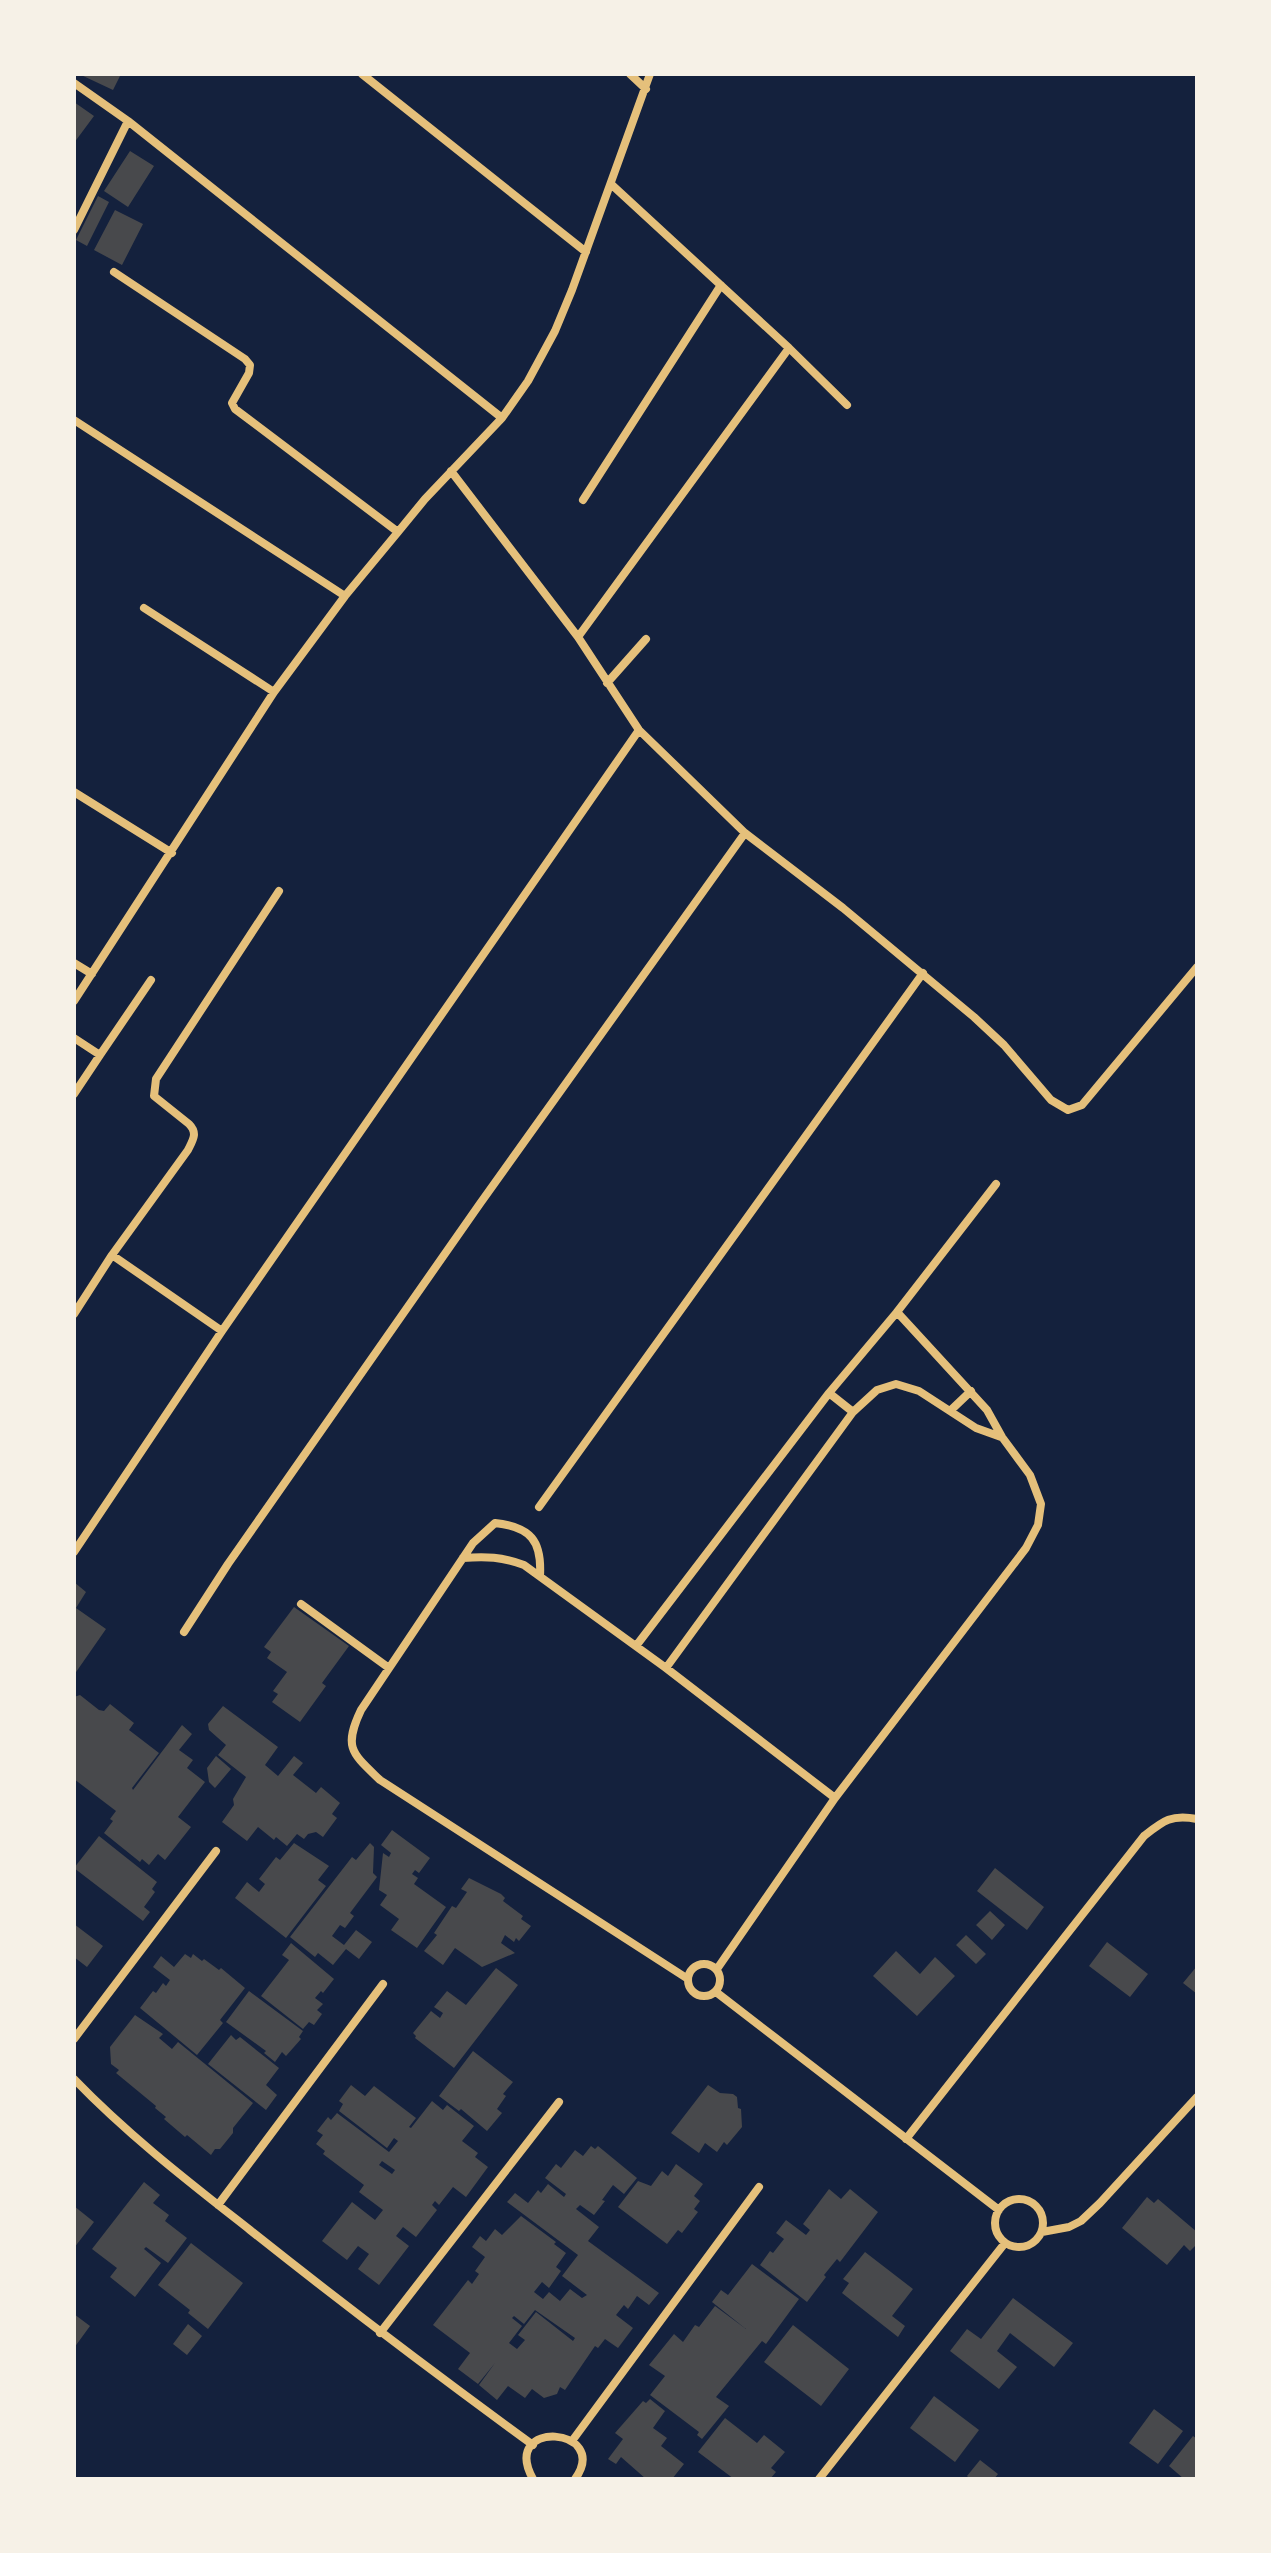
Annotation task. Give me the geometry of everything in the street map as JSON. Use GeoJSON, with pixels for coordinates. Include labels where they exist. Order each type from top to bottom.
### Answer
{"type":"FeatureCollection","features":[{"type":"Feature","properties":{"kind":"street"},"geometry":{"type":"LineString","coordinates":[[362,74],[586,252]]}},
{"type":"Feature","properties":{"kind":"street"},"geometry":{"type":"LineString","coordinates":[[630,74],[646,89]]}},
{"type":"Feature","properties":{"kind":"street"},"geometry":{"type":"LineString","coordinates":[[74,1001],[274,692],[345,596],[451,471],[502,418],[528,381],[555,331],[612,185],[650,74]]}},
{"type":"Feature","properties":{"kind":"street"},"geometry":{"type":"LineString","coordinates":[[74,83],[128,121],[502,418]]}},
{"type":"Feature","properties":{"kind":"street"},"geometry":{"type":"LineString","coordinates":[[74,230],[128,121]]}},
{"type":"Feature","properties":{"kind":"street"},"geometry":{"type":"LineString","coordinates":[[612,185],[847,405]]}},
{"type":"Feature","properties":{"kind":"street"},"geometry":{"type":"LineString","coordinates":[[114,272],[245,359],[250,365],[249,373],[232,403],[235,409],[398,532]]}},
{"type":"Feature","properties":{"kind":"street"},"geometry":{"type":"LineString","coordinates":[[583,500],[721,285]]}},
{"type":"Feature","properties":{"kind":"street"},"geometry":{"type":"LineString","coordinates":[[578,637],[789,348]]}},
{"type":"Feature","properties":{"kind":"street"},"geometry":{"type":"LineString","coordinates":[[74,420],[345,596]]}},
{"type":"Feature","properties":{"kind":"street"},"geometry":{"type":"LineString","coordinates":[[451,471],[578,637],[639,730],[745,833],[923,973],[1004,1045],[1051,1100],[1068,1110],[1076,1109],[1091,1096],[1197,967]]}},
{"type":"Feature","properties":{"kind":"street"},"geometry":{"type":"LineString","coordinates":[[144,608],[274,692]]}},
{"type":"Feature","properties":{"kind":"street"},"geometry":{"type":"LineString","coordinates":[[607,683],[646,639]]}},
{"type":"Feature","properties":{"kind":"street"},"geometry":{"type":"LineString","coordinates":[[74,1552],[222,1331],[639,730]]}},
{"type":"Feature","properties":{"kind":"street"},"geometry":{"type":"LineString","coordinates":[[74,792],[172,853]]}},
{"type":"Feature","properties":{"kind":"street"},"geometry":{"type":"LineString","coordinates":[[184,1632],[228,1564],[479,1205],[745,833]]}},
{"type":"Feature","properties":{"kind":"street"},"geometry":{"type":"LineString","coordinates":[[74,1314],[195,1136],[189,1124],[154,1096],[156,1079],[279,891]]}},
{"type":"Feature","properties":{"kind":"street"},"geometry":{"type":"LineString","coordinates":[[74,963],[92,974]]}},
{"type":"Feature","properties":{"kind":"street"},"geometry":{"type":"LineString","coordinates":[[539,1507],[923,973]]}},
{"type":"Feature","properties":{"kind":"street"},"geometry":{"type":"LineString","coordinates":[[74,1094],[151,980]]}},
{"type":"Feature","properties":{"kind":"street"},"geometry":{"type":"LineString","coordinates":[[74,1038],[100,1055]]}},
{"type":"Feature","properties":{"kind":"street"},"geometry":{"type":"LineString","coordinates":[[636,1646],[829,1393],[897,1312],[996,1184]]}},
{"type":"Feature","properties":{"kind":"street"},"geometry":{"type":"LineString","coordinates":[[112,1255],[222,1331]]}},
{"type":"Feature","properties":{"kind":"street"},"geometry":{"type":"LineString","coordinates":[[717,1969],[835,1798],[1026,1548],[1038,1525],[1041,1504],[1036,1486],[1019,1458],[1002,1437],[987,1410],[897,1312]]}},
{"type":"Feature","properties":{"kind":"street"},"geometry":{"type":"LineString","coordinates":[[666,1668],[853,1412],[877,1390],[896,1384],[919,1391],[976,1428],[1002,1437]]}},
{"type":"Feature","properties":{"kind":"street"},"geometry":{"type":"LineString","coordinates":[[950,1411],[971,1391]]}},
{"type":"Feature","properties":{"kind":"street"},"geometry":{"type":"LineString","coordinates":[[829,1393],[853,1412]]}},
{"type":"Feature","properties":{"kind":"street"},"geometry":{"type":"LineString","coordinates":[[540,1576],[539,1546],[520,1529],[495,1523],[483,1531],[361,1710],[350,1743],[367,1768],[380,1780],[688,1979],[697,1995],[716,1992],[721,1981],[717,1969],[711,1964],[696,1966],[688,1979]]}},
{"type":"Feature","properties":{"kind":"street"},"geometry":{"type":"LineString","coordinates":[[463,1558],[488,1556],[524,1565],[666,1668],[835,1798]]}},
{"type":"Feature","properties":{"kind":"street"},"geometry":{"type":"LineString","coordinates":[[301,1604],[389,1668]]}},
{"type":"Feature","properties":{"kind":"street"},"geometry":{"type":"LineString","coordinates":[[906,2139],[1144,1836],[1164,1821],[1181,1816],[1197,1819]]}},
{"type":"Feature","properties":{"kind":"street"},"geometry":{"type":"LineString","coordinates":[[74,2039],[216,1851]]}},
{"type":"Feature","properties":{"kind":"street"},"geometry":{"type":"LineString","coordinates":[[218,2205],[383,1984]]}},
{"type":"Feature","properties":{"kind":"street"},"geometry":{"type":"LineString","coordinates":[[716,1992],[999,2210]]}},
{"type":"Feature","properties":{"kind":"street"},"geometry":{"type":"LineString","coordinates":[[74,2079],[125,2130],[218,2205],[380,2333],[533,2445]]}},
{"type":"Feature","properties":{"kind":"street"},"geometry":{"type":"LineString","coordinates":[[1042,2232],[1069,2227],[1081,2221],[1197,2097]]}},
{"type":"Feature","properties":{"kind":"street"},"geometry":{"type":"LineString","coordinates":[[380,2333],[559,2102]]}},
{"type":"Feature","properties":{"kind":"street"},"geometry":{"type":"LineString","coordinates":[[572,2441],[759,2187]]}},
{"type":"Feature","properties":{"kind":"street"},"geometry":{"type":"LineString","coordinates":[[1015,2199],[1034,2204],[1041,2212],[1042,2232],[1027,2247],[1015,2248],[1005,2243],[998,2237],[995,2228],[999,2210],[1015,2199]]}},
{"type":"Feature","properties":{"kind":"street"},"geometry":{"type":"LineString","coordinates":[[819,2479],[1005,2243]]}},
{"type":"Feature","properties":{"kind":"street"},"geometry":{"type":"LineString","coordinates":[[533,2479],[527,2463],[533,2445],[547,2436],[565,2437],[572,2441],[581,2456],[575,2479]]}},
{"type":"Feature","properties":{"kind":"building"},"geometry":{"type":"Polygon","coordinates":[[[79,74],[121,74],[113,90],[79,74]]]}},
{"type":"Feature","properties":{"kind":"building"},"geometry":{"type":"Polygon","coordinates":[[[74,102],[94,116],[74,143],[74,102]]]}},
{"type":"Feature","properties":{"kind":"building"},"geometry":{"type":"Polygon","coordinates":[[[130,151],[154,166],[128,207],[104,191],[130,151]]]}},
{"type":"Feature","properties":{"kind":"building"},"geometry":{"type":"Polygon","coordinates":[[[98,196],[109,202],[87,246],[76,240],[98,196]]]}},
{"type":"Feature","properties":{"kind":"building"},"geometry":{"type":"Polygon","coordinates":[[[115,210],[143,224],[122,265],[94,250],[115,210]]]}},
{"type":"Feature","properties":{"kind":"building"},"geometry":{"type":"Polygon","coordinates":[[[74,1582],[86,1592],[76,1608],[106,1629],[74,1675],[74,1582]]]}},
{"type":"Feature","properties":{"kind":"building"},"geometry":{"type":"Polygon","coordinates":[[[294,1607],[349,1646],[322,1683],[326,1686],[300,1722],[272,1702],[278,1694],[273,1691],[287,1672],[267,1658],[271,1652],[264,1647],[294,1607]]]}},
{"type":"Feature","properties":{"kind":"building"},"geometry":{"type":"Polygon","coordinates":[[[80,1695],[99,1710],[104,1711],[110,1704],[134,1723],[129,1730],[159,1753],[133,1790],[182,1725],[192,1734],[179,1750],[193,1760],[187,1768],[205,1782],[178,1817],[191,1827],[165,1860],[158,1854],[149,1865],[142,1859],[140,1862],[104,1833],[116,1811],[74,1779],[74,1697],[80,1695]]]}},
{"type":"Feature","properties":{"kind":"building"},"geometry":{"type":"Polygon","coordinates":[[[223,1706],[278,1747],[265,1765],[278,1776],[294,1756],[303,1763],[293,1775],[316,1793],[321,1787],[340,1803],[332,1814],[337,1818],[323,1837],[316,1832],[304,1839],[297,1834],[287,1846],[258,1827],[247,1841],[222,1822],[234,1805],[233,1799],[246,1777],[218,1755],[226,1745],[209,1730],[208,1724],[223,1706]]]}},
{"type":"Feature","properties":{"kind":"building"},"geometry":{"type":"Polygon","coordinates":[[[216,1756],[231,1769],[215,1788],[209,1782],[207,1768],[216,1756]]]}},
{"type":"Feature","properties":{"kind":"building"},"geometry":{"type":"Polygon","coordinates":[[[392,1830],[430,1858],[419,1873],[415,1870],[412,1874],[418,1878],[414,1884],[446,1907],[417,1948],[391,1930],[399,1919],[380,1905],[387,1895],[379,1890],[383,1853],[389,1857],[391,1853],[381,1845],[392,1830]]]}},
{"type":"Feature","properties":{"kind":"building"},"geometry":{"type":"Polygon","coordinates":[[[99,1836],[157,1882],[152,1889],[155,1892],[144,1907],[150,1912],[143,1921],[74,1868],[99,1836]]]}},
{"type":"Feature","properties":{"kind":"building"},"geometry":{"type":"Polygon","coordinates":[[[294,1843],[329,1866],[318,1880],[326,1886],[286,1938],[235,1898],[247,1882],[259,1892],[265,1884],[259,1879],[276,1857],[280,1860],[294,1843]]]}},
{"type":"Feature","properties":{"kind":"building"},"geometry":{"type":"Polygon","coordinates":[[[370,1843],[374,1847],[373,1873],[377,1877],[350,1913],[354,1916],[345,1928],[340,1925],[332,1936],[344,1945],[356,1930],[372,1942],[359,1959],[346,1949],[333,1965],[318,1953],[315,1957],[290,1937],[352,1857],[356,1860],[370,1843]]]}},
{"type":"Feature","properties":{"kind":"building"},"geometry":{"type":"Polygon","coordinates":[[[995,1868],[1044,1907],[1027,1930],[977,1891],[995,1868]]]}},
{"type":"Feature","properties":{"kind":"building"},"geometry":{"type":"Polygon","coordinates":[[[469,1878],[501,1894],[505,1898],[503,1901],[531,1926],[519,1941],[516,1938],[514,1942],[505,1935],[501,1943],[515,1953],[482,1967],[455,1948],[443,1965],[424,1951],[437,1935],[434,1933],[452,1906],[456,1908],[467,1892],[461,1889],[469,1878]]]}},
{"type":"Feature","properties":{"kind":"building"},"geometry":{"type":"Polygon","coordinates":[[[990,1911],[1005,1925],[992,1940],[976,1925],[990,1911]]]}},
{"type":"Feature","properties":{"kind":"building"},"geometry":{"type":"Polygon","coordinates":[[[74,1924],[103,1946],[87,1967],[74,1957],[74,1924]]]}},
{"type":"Feature","properties":{"kind":"building"},"geometry":{"type":"Polygon","coordinates":[[[966,1935],[986,1954],[976,1964],[956,1945],[966,1935]]]}},
{"type":"Feature","properties":{"kind":"building"},"geometry":{"type":"Polygon","coordinates":[[[1107,1942],[1148,1974],[1130,1997],[1089,1966],[1107,1942]]]}},
{"type":"Feature","properties":{"kind":"building"},"geometry":{"type":"Polygon","coordinates":[[[291,1943],[334,1979],[315,1998],[323,2004],[317,2010],[322,2014],[314,2025],[309,2022],[303,2029],[261,1996],[289,1960],[282,1955],[291,1943]]]}},
{"type":"Feature","properties":{"kind":"building"},"geometry":{"type":"Polygon","coordinates":[[[896,1951],[920,1974],[935,1957],[955,1976],[917,2016],[873,1976],[896,1951]]]}},
{"type":"Feature","properties":{"kind":"building"},"geometry":{"type":"Polygon","coordinates":[[[185,1954],[191,1958],[193,1954],[219,1970],[221,1968],[245,1988],[220,2020],[223,2023],[197,2055],[140,2008],[153,1991],[156,1993],[163,1983],[166,1986],[170,1980],[153,1967],[161,1956],[174,1967],[185,1954]]]}},
{"type":"Feature","properties":{"kind":"building"},"geometry":{"type":"Polygon","coordinates":[[[1197,1966],[1197,1994],[1183,1983],[1197,1966]]]}},
{"type":"Feature","properties":{"kind":"building"},"geometry":{"type":"Polygon","coordinates":[[[496,1968],[518,1985],[454,2068],[415,2038],[413,2033],[431,2011],[440,2018],[443,2013],[434,2007],[447,1991],[466,2005],[496,1968]]]}},
{"type":"Feature","properties":{"kind":"building"},"geometry":{"type":"Polygon","coordinates":[[[249,1991],[303,2031],[299,2037],[301,2039],[286,2056],[282,2052],[275,2062],[264,2053],[266,2051],[226,2022],[249,1991]]]}},
{"type":"Feature","properties":{"kind":"building"},"geometry":{"type":"Polygon","coordinates":[[[135,2015],[163,2034],[159,2038],[172,2049],[178,2042],[253,2103],[233,2128],[233,2133],[211,2155],[164,2119],[166,2117],[156,2106],[116,2073],[119,2070],[111,2064],[110,2047],[135,2015]]]}},
{"type":"Feature","properties":{"kind":"building"},"geometry":{"type":"Polygon","coordinates":[[[231,2035],[236,2040],[240,2037],[279,2068],[266,2085],[277,2095],[266,2110],[208,2064],[231,2035]]]}},
{"type":"Feature","properties":{"kind":"building"},"geometry":{"type":"Polygon","coordinates":[[[473,2051],[513,2082],[503,2094],[506,2096],[497,2109],[502,2113],[487,2131],[461,2109],[459,2111],[439,2096],[473,2051]]]}},
{"type":"Feature","properties":{"kind":"building"},"geometry":{"type":"Polygon","coordinates":[[[351,2085],[365,2096],[374,2086],[416,2118],[411,2128],[432,2101],[443,2110],[447,2105],[474,2126],[462,2141],[478,2153],[475,2157],[488,2167],[466,2197],[453,2187],[439,2205],[435,2201],[432,2205],[437,2210],[416,2237],[403,2227],[396,2236],[409,2246],[379,2285],[358,2269],[369,2254],[358,2246],[347,2260],[322,2241],[352,2202],[375,2220],[383,2210],[359,2192],[364,2185],[323,2154],[325,2151],[316,2144],[323,2135],[317,2131],[328,2117],[331,2120],[337,2113],[389,2152],[398,2141],[394,2138],[387,2148],[339,2111],[343,2104],[339,2101],[351,2085]],[[382,2161],[379,2165],[392,2174],[395,2170],[382,2161]]]}},
{"type":"Feature","properties":{"kind":"building"},"geometry":{"type":"Polygon","coordinates":[[[708,2085],[720,2093],[737,2097],[742,2127],[717,2152],[705,2143],[699,2153],[671,2133],[708,2085]]]}},
{"type":"Feature","properties":{"kind":"building"},"geometry":{"type":"Polygon","coordinates":[[[591,2146],[595,2149],[598,2146],[637,2178],[624,2194],[613,2185],[594,2215],[580,2205],[576,2209],[599,2227],[588,2241],[659,2293],[649,2305],[637,2296],[628,2309],[624,2305],[616,2315],[633,2328],[618,2348],[605,2339],[598,2348],[595,2346],[565,2390],[560,2387],[557,2394],[544,2398],[532,2389],[525,2398],[508,2386],[497,2400],[479,2385],[495,2363],[478,2384],[458,2369],[470,2353],[433,2325],[468,2280],[472,2284],[479,2274],[475,2271],[485,2257],[472,2247],[480,2236],[486,2241],[495,2229],[502,2235],[521,2216],[566,2253],[556,2267],[561,2271],[549,2288],[542,2282],[534,2292],[543,2299],[549,2292],[560,2301],[570,2289],[582,2298],[587,2295],[562,2276],[578,2255],[507,2202],[515,2193],[528,2203],[538,2190],[541,2193],[548,2184],[564,2197],[566,2194],[545,2178],[556,2164],[561,2168],[575,2150],[583,2156],[591,2146]],[[535,2310],[524,2324],[514,2316],[512,2318],[522,2326],[509,2343],[517,2349],[525,2340],[518,2335],[536,2312],[573,2341],[575,2338],[535,2310]]]}},
{"type":"Feature","properties":{"kind":"building"},"geometry":{"type":"Polygon","coordinates":[[[676,2164],[703,2184],[694,2196],[700,2201],[694,2209],[698,2212],[682,2233],[678,2230],[667,2244],[618,2207],[638,2181],[651,2186],[662,2171],[668,2176],[676,2164]]]}},
{"type":"Feature","properties":{"kind":"building"},"geometry":{"type":"Polygon","coordinates":[[[144,2182],[160,2195],[153,2203],[169,2215],[165,2221],[187,2238],[168,2263],[146,2247],[144,2249],[161,2263],[135,2297],[110,2277],[117,2268],[92,2249],[144,2182]]]}},
{"type":"Feature","properties":{"kind":"building"},"geometry":{"type":"Polygon","coordinates":[[[829,2189],[841,2199],[850,2189],[878,2212],[840,2262],[837,2259],[824,2275],[826,2277],[807,2302],[760,2265],[784,2239],[776,2233],[786,2220],[806,2235],[810,2230],[803,2224],[829,2189]]]}},
{"type":"Feature","properties":{"kind":"building"},"geometry":{"type":"Polygon","coordinates":[[[1147,2197],[1154,2203],[1158,2199],[1197,2232],[1197,2244],[1190,2251],[1184,2245],[1167,2265],[1122,2228],[1147,2197]]]}},
{"type":"Feature","properties":{"kind":"building"},"geometry":{"type":"Polygon","coordinates":[[[74,2206],[94,2222],[74,2248],[74,2206]]]}},
{"type":"Feature","properties":{"kind":"building"},"geometry":{"type":"Polygon","coordinates":[[[191,2243],[243,2283],[208,2329],[158,2285],[191,2243]]]}},
{"type":"Feature","properties":{"kind":"building"},"geometry":{"type":"Polygon","coordinates":[[[865,2252],[913,2289],[892,2316],[905,2326],[898,2337],[842,2293],[849,2283],[843,2279],[865,2252]]]}},
{"type":"Feature","properties":{"kind":"building"},"geometry":{"type":"Polygon","coordinates":[[[752,2264],[799,2299],[766,2344],[762,2341],[716,2397],[729,2406],[702,2439],[697,2435],[699,2432],[650,2395],[665,2376],[649,2365],[674,2334],[683,2342],[715,2306],[746,2329],[712,2302],[721,2290],[728,2295],[752,2264]]]}},
{"type":"Feature","properties":{"kind":"building"},"geometry":{"type":"Polygon","coordinates":[[[1013,2298],[1073,2343],[1054,2367],[1010,2333],[997,2351],[1017,2367],[999,2389],[950,2351],[967,2329],[981,2339],[1013,2298]]]}},
{"type":"Feature","properties":{"kind":"building"},"geometry":{"type":"Polygon","coordinates":[[[74,2314],[90,2326],[74,2348],[74,2314]]]}},
{"type":"Feature","properties":{"kind":"building"},"geometry":{"type":"Polygon","coordinates":[[[188,2324],[202,2336],[187,2355],[173,2344],[188,2324]]]}},
{"type":"Feature","properties":{"kind":"building"},"geometry":{"type":"Polygon","coordinates":[[[793,2325],[849,2369],[821,2406],[764,2362],[793,2325]]]}},
{"type":"Feature","properties":{"kind":"building"},"geometry":{"type":"Polygon","coordinates":[[[934,2396],[979,2430],[955,2462],[910,2428],[934,2396]]]}},
{"type":"Feature","properties":{"kind":"building"},"geometry":{"type":"Polygon","coordinates":[[[650,2399],[665,2411],[653,2428],[667,2438],[661,2446],[684,2464],[672,2479],[646,2479],[621,2457],[616,2464],[608,2459],[623,2439],[615,2433],[643,2401],[646,2403],[650,2399]]]}},
{"type":"Feature","properties":{"kind":"building"},"geometry":{"type":"Polygon","coordinates":[[[1154,2409],[1183,2431],[1158,2464],[1129,2443],[1154,2409]]]}},
{"type":"Feature","properties":{"kind":"building"},"geometry":{"type":"Polygon","coordinates":[[[725,2418],[757,2443],[764,2435],[785,2452],[771,2468],[776,2472],[770,2479],[734,2479],[698,2452],[725,2418]]]}},
{"type":"Feature","properties":{"kind":"building"},"geometry":{"type":"Polygon","coordinates":[[[1193,2436],[1197,2439],[1197,2479],[1184,2479],[1169,2466],[1193,2436]]]}},
{"type":"Feature","properties":{"kind":"building"},"geometry":{"type":"Polygon","coordinates":[[[980,2460],[998,2474],[994,2479],[970,2479],[967,2476],[980,2460]]]}}]}
